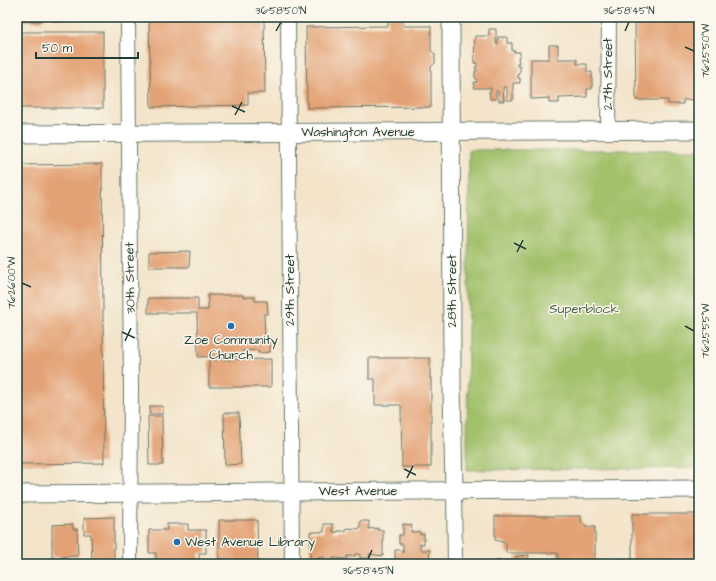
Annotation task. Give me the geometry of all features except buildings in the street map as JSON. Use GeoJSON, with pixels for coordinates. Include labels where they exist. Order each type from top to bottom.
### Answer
{"type":"FeatureCollection","features":[{"type":"Feature","properties":{"kind":"street","name":"30th Street"},"geometry":{"type":"LineString","coordinates":[[128,17],[131,387],[130,564]]}},
{"type":"Feature","properties":{"kind":"street","name":"29th Street"},"geometry":{"type":"LineString","coordinates":[[288,17],[292,564]]}},
{"type":"Feature","properties":{"kind":"street","name":"28th Street"},"geometry":{"type":"LineString","coordinates":[[451,17],[452,387],[455,564]]}},
{"type":"Feature","properties":{"kind":"street","name":"27th Street"},"geometry":{"type":"LineString","coordinates":[[608,17],[608,130]]}},
{"type":"Feature","properties":{"kind":"street","name":"Washington Avenue"},"geometry":{"type":"LineString","coordinates":[[17,134],[699,130]]}},
{"type":"Feature","properties":{"kind":"street","name":"West Avenue"},"geometry":{"type":"LineString","coordinates":[[17,494],[699,489]]}},
{"type":"Feature","properties":{"kind":"green space","name":"Superblock"},"geometry":{"type":"Polygon","coordinates":[[[469,150],[699,150],[699,468],[467,470],[469,150]]]}},
{"type":"Feature","properties":{"kind":"place","name":"Zoe Community Church"},"geometry":{"type":"Point","coordinates":[231,326]}},
{"type":"Feature","properties":{"kind":"place","name":"West Avenue Library"},"geometry":{"type":"Point","coordinates":[177,542]}}]}
